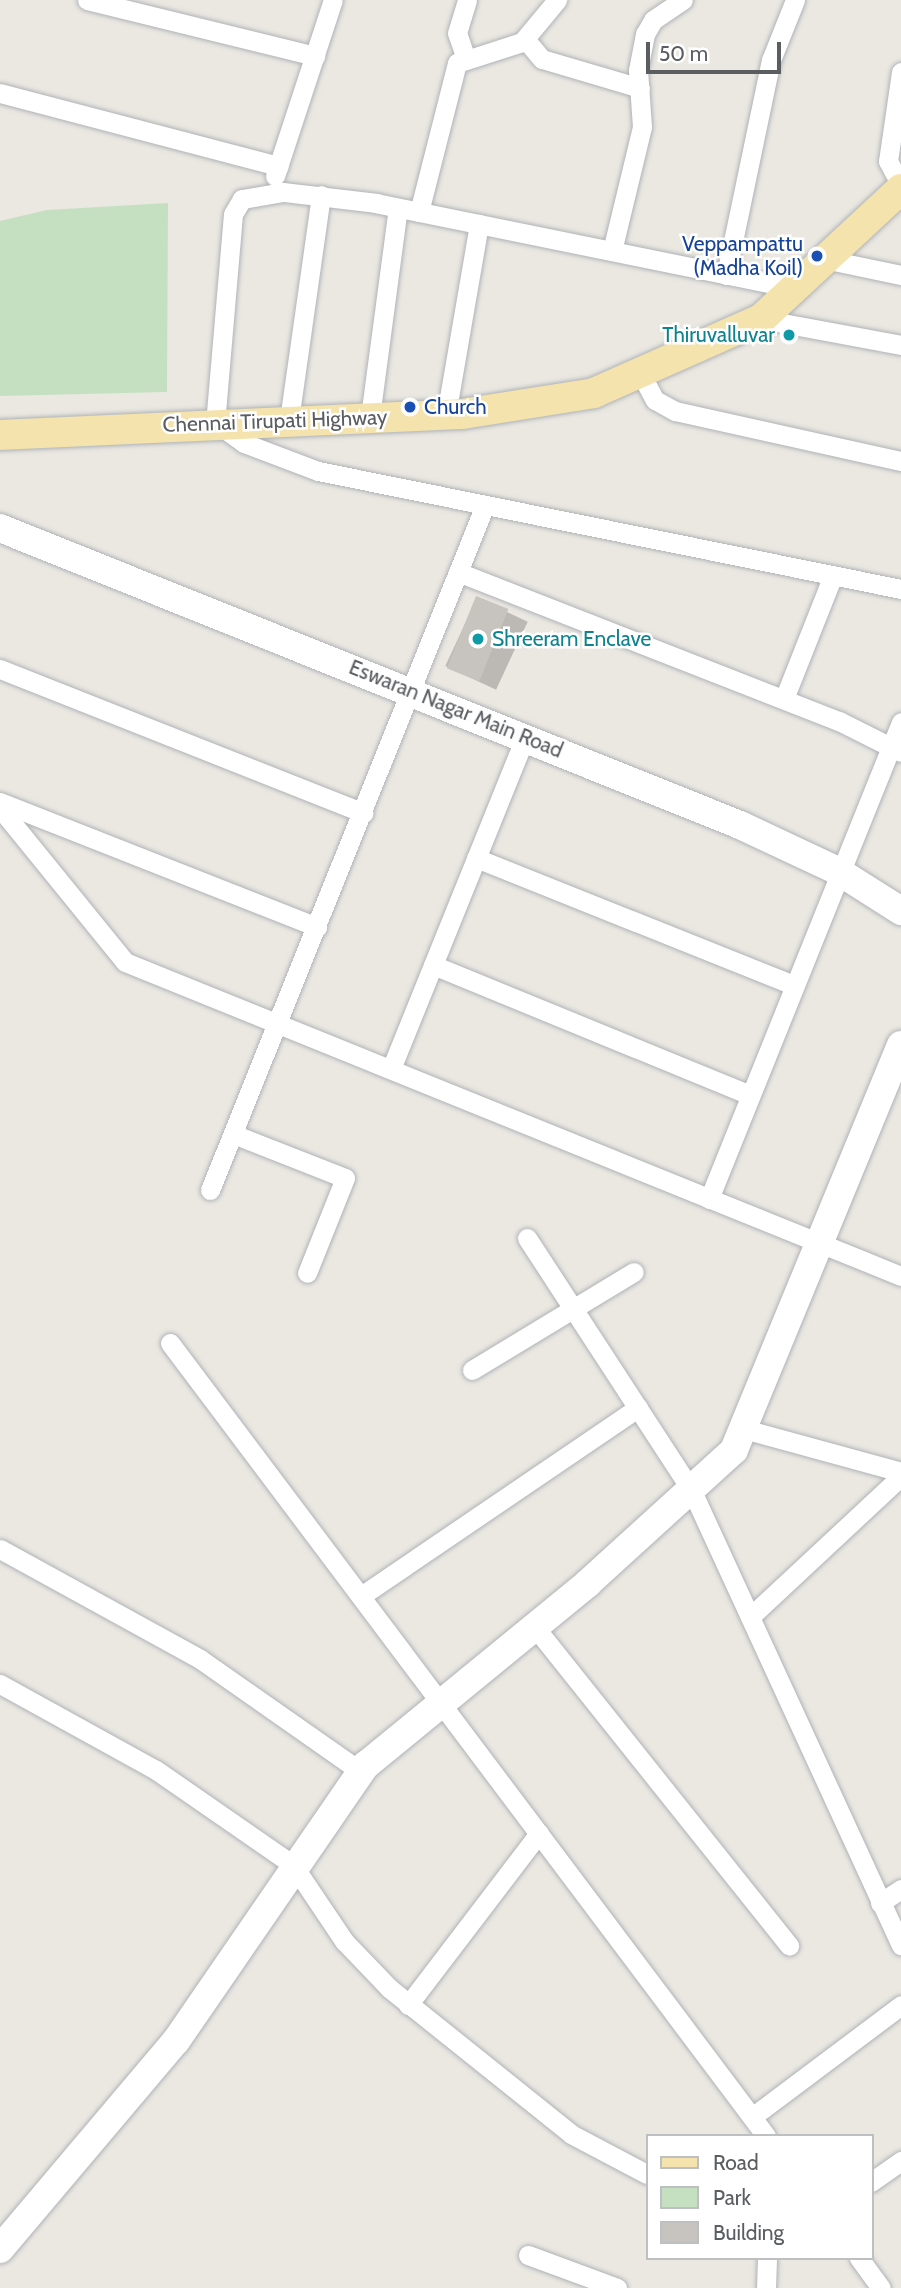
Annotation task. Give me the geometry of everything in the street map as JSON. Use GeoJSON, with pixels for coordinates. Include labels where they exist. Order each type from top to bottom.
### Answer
{"type":"FeatureCollection","features":[{"type":"Feature","properties":{"kind":"main road","name":"Chennai Tirupati Highway"},"geometry":{"type":"LineString","coordinates":[[0,435],[215,422],[446,415],[551,403],[642,376],[761,319],[799,289],[901,187]]}},
{"type":"Feature","properties":{"kind":"street"},"geometry":{"type":"LineString","coordinates":[[87,0],[315,57]]}},
{"type":"Feature","properties":{"kind":"street"},"geometry":{"type":"LineString","coordinates":[[270,194],[333,0]]}},
{"type":"Feature","properties":{"kind":"street"},"geometry":{"type":"LineString","coordinates":[[465,57],[457,33],[467,0]]}},
{"type":"Feature","properties":{"kind":"street"},"geometry":{"type":"LineString","coordinates":[[419,212],[451,74],[465,57],[525,39],[557,0]]}},
{"type":"Feature","properties":{"kind":"street"},"geometry":{"type":"LineString","coordinates":[[612,251],[642,127],[640,88],[645,34],[653,20],[683,0]]}},
{"type":"Feature","properties":{"kind":"street"},"geometry":{"type":"LineString","coordinates":[[726,275],[771,60],[795,0]]}},
{"type":"Feature","properties":{"kind":"street"},"geometry":{"type":"LineString","coordinates":[[525,39],[542,59],[640,88]]}},
{"type":"Feature","properties":{"kind":"street"},"geometry":{"type":"LineString","coordinates":[[901,72],[888,161],[901,187]]}},
{"type":"Feature","properties":{"kind":"street"},"geometry":{"type":"LineString","coordinates":[[0,93],[278,166]]}},
{"type":"Feature","properties":{"kind":"street"},"geometry":{"type":"LineString","coordinates":[[799,289],[419,212],[321,195],[270,194],[242,199],[233,215],[215,422],[244,443],[318,471],[901,589]]}},
{"type":"Feature","properties":{"kind":"street"},"geometry":{"type":"LineString","coordinates":[[289,420],[321,195]]}},
{"type":"Feature","properties":{"kind":"street"},"geometry":{"type":"LineString","coordinates":[[370,417],[398,208]]}},
{"type":"Feature","properties":{"kind":"street"},"geometry":{"type":"LineString","coordinates":[[446,415],[479,224]]}},
{"type":"Feature","properties":{"kind":"street"},"geometry":{"type":"LineString","coordinates":[[829,260],[901,275]]}},
{"type":"Feature","properties":{"kind":"street"},"geometry":{"type":"LineString","coordinates":[[761,319],[901,345]]}},
{"type":"Feature","properties":{"kind":"street"},"geometry":{"type":"LineString","coordinates":[[642,376],[655,400],[675,411],[901,461]]}},
{"type":"Feature","properties":{"kind":"street"},"geometry":{"type":"LineString","coordinates":[[210,1190],[413,692],[485,505]]}},
{"type":"Feature","properties":{"kind":"street","name":"Eswaran Nagar Main Road"},"geometry":{"type":"LineString","coordinates":[[0,528],[525,737],[838,871],[901,911]]}},
{"type":"Feature","properties":{"kind":"street"},"geometry":{"type":"LineString","coordinates":[[458,572],[784,699],[896,749]]}},
{"type":"Feature","properties":{"kind":"street"},"geometry":{"type":"LineString","coordinates":[[784,699],[833,575]]}},
{"type":"Feature","properties":{"kind":"street"},"geometry":{"type":"LineString","coordinates":[[0,669],[363,813]]}},
{"type":"Feature","properties":{"kind":"street"},"geometry":{"type":"LineString","coordinates":[[709,1199],[838,871],[896,749],[901,722]]}},
{"type":"Feature","properties":{"kind":"street"},"geometry":{"type":"LineString","coordinates":[[391,1069],[525,737]]}},
{"type":"Feature","properties":{"kind":"street"},"geometry":{"type":"LineString","coordinates":[[0,802],[317,927]]}},
{"type":"Feature","properties":{"kind":"street"},"geometry":{"type":"LineString","coordinates":[[0,808],[125,962],[901,1276]]}},
{"type":"Feature","properties":{"kind":"street"},"geometry":{"type":"LineString","coordinates":[[476,858],[793,985]]}},
{"type":"Feature","properties":{"kind":"street"},"geometry":{"type":"LineString","coordinates":[[433,965],[750,1095]]}},
{"type":"Feature","properties":{"kind":"street"},"geometry":{"type":"LineString","coordinates":[[0,2249],[176,2041],[293,1865],[360,1771],[439,1700],[534,1626],[692,1491],[734,1450],[899,1055]]}},
{"type":"Feature","properties":{"kind":"street"},"geometry":{"type":"LineString","coordinates":[[233,1135],[345,1178],[307,1273]]}},
{"type":"Feature","properties":{"kind":"street"},"geometry":{"type":"LineString","coordinates":[[527,1238],[692,1491],[901,1945]]}},
{"type":"Feature","properties":{"kind":"street"},"geometry":{"type":"LineString","coordinates":[[472,1370],[634,1272]]}},
{"type":"Feature","properties":{"kind":"street"},"geometry":{"type":"LineString","coordinates":[[170,1343],[765,2134]]}},
{"type":"Feature","properties":{"kind":"street"},"geometry":{"type":"LineString","coordinates":[[361,1596],[638,1408]]}},
{"type":"Feature","properties":{"kind":"street"},"geometry":{"type":"LineString","coordinates":[[744,1429],[901,1474]]}},
{"type":"Feature","properties":{"kind":"street"},"geometry":{"type":"LineString","coordinates":[[750,1617],[901,1474]]}},
{"type":"Feature","properties":{"kind":"street"},"geometry":{"type":"LineString","coordinates":[[0,1549],[200,1659],[360,1771]]}},
{"type":"Feature","properties":{"kind":"street"},"geometry":{"type":"LineString","coordinates":[[534,1626],[789,1946]]}},
{"type":"Feature","properties":{"kind":"street"},"geometry":{"type":"LineString","coordinates":[[0,1684],[156,1770],[293,1865],[344,1941],[408,2005],[571,2134],[646,2173]]}},
{"type":"Feature","properties":{"kind":"street"},"geometry":{"type":"LineString","coordinates":[[408,2005],[539,1833]]}},
{"type":"Feature","properties":{"kind":"street"},"geometry":{"type":"LineString","coordinates":[[880,1903],[901,1889]]}},
{"type":"Feature","properties":{"kind":"street"},"geometry":{"type":"LineString","coordinates":[[752,2117],[901,2005]]}},
{"type":"Feature","properties":{"kind":"street"},"geometry":{"type":"LineString","coordinates":[[873,2181],[901,2161]]}},
{"type":"Feature","properties":{"kind":"street"},"geometry":{"type":"LineString","coordinates":[[528,2255],[617,2288]]}},
{"type":"Feature","properties":{"kind":"street"},"geometry":{"type":"LineString","coordinates":[[766,2288],[767,2260]]}},
{"type":"Feature","properties":{"kind":"street"},"geometry":{"type":"LineString","coordinates":[[860,2260],[881,2288]]}},
{"type":"Feature","properties":{"kind":"green space"},"geometry":{"type":"Polygon","coordinates":[[[168,203],[167,392],[0,396],[0,221],[47,210],[168,203]]]}},
{"type":"Feature","properties":{"kind":"building","name":"Shreeram Enclave"},"geometry":{"type":"Polygon","coordinates":[[[476,596],[508,609],[479,681],[447,668],[476,596]]]}},
{"type":"Feature","properties":{"kind":"place","name":"Veppampattu (Madha Koil)"},"geometry":{"type":"Point","coordinates":[817,256]}},
{"type":"Feature","properties":{"kind":"place","name":"Thiruvalluvar"},"geometry":{"type":"Point","coordinates":[789,335]}},
{"type":"Feature","properties":{"kind":"place","name":"Church"},"geometry":{"type":"Point","coordinates":[410,407]}},
{"type":"Feature","properties":{"kind":"place","name":"Shreeram Enclave"},"geometry":{"type":"Point","coordinates":[478,639]}}]}
